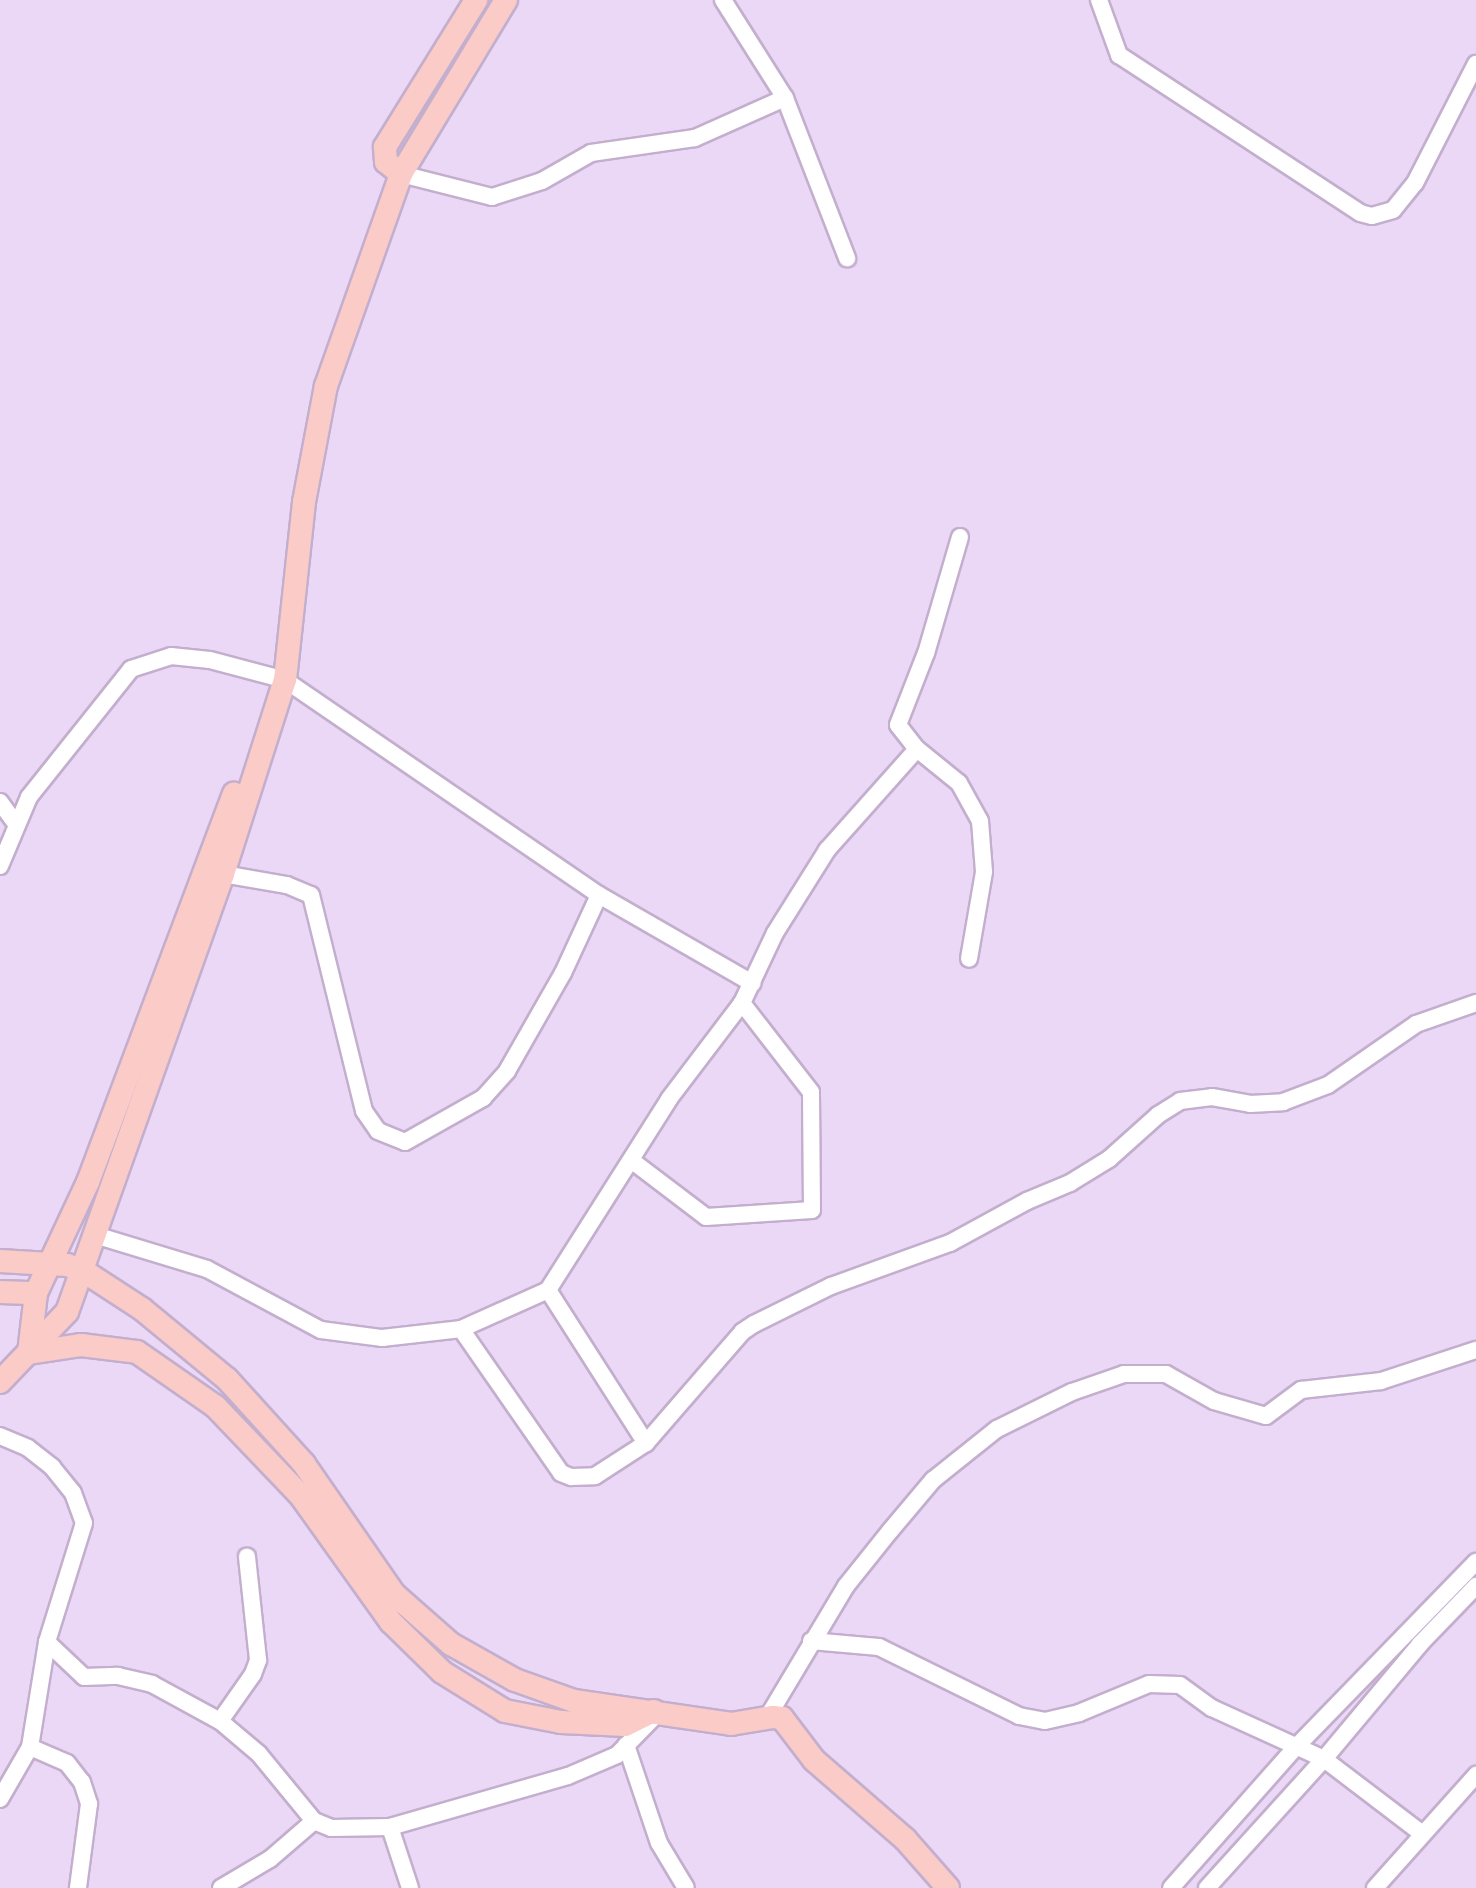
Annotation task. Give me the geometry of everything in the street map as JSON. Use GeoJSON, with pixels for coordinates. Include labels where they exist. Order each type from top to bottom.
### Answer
{"type":"FeatureCollection","features":[{"type":"Feature","properties":{"kind":"main road"},"geometry":{"type":"LineString","coordinates":[[401,174],[386,162],[385,147],[476,0]]}},
{"type":"Feature","properties":{"kind":"main road"},"geometry":{"type":"LineString","coordinates":[[0,1382],[67,1312],[223,874],[282,678],[304,502],[326,386],[401,174],[506,0]]}},
{"type":"Feature","properties":{"kind":"main road"},"geometry":{"type":"LineString","coordinates":[[29,1353],[36,1293],[88,1182],[282,678]]}},
{"type":"Feature","properties":{"kind":"main road"},"geometry":{"type":"LineString","coordinates":[[0,1261],[51,1264],[82,1270],[142,1309],[227,1379],[304,1464],[394,1594],[451,1644],[515,1680],[574,1701],[731,1724],[782,1718],[814,1760],[905,1839],[948,1888]]}},
{"type":"Feature","properties":{"kind":"main road"},"geometry":{"type":"LineString","coordinates":[[0,1292],[36,1293]]}},
{"type":"Feature","properties":{"kind":"main road"},"geometry":{"type":"LineString","coordinates":[[29,1353],[81,1345],[137,1352],[216,1407],[301,1496],[391,1622],[442,1672],[505,1711],[561,1722],[625,1725],[656,1712]]}},
{"type":"Feature","properties":{"kind":"street"},"geometry":{"type":"LineString","coordinates":[[723,0],[785,98],[847,258]]}},
{"type":"Feature","properties":{"kind":"street"},"geometry":{"type":"LineString","coordinates":[[1099,0],[1119,55],[1360,213],[1372,216],[1393,210],[1415,183],[1476,64]]}},
{"type":"Feature","properties":{"kind":"street"},"geometry":{"type":"LineString","coordinates":[[401,174],[492,197],[542,181],[591,153],[695,138],[785,98]]}},
{"type":"Feature","properties":{"kind":"street"},"geometry":{"type":"LineString","coordinates":[[960,537],[926,653],[898,725],[917,749],[959,783],[980,821],[984,872],[969,959]]}},
{"type":"Feature","properties":{"kind":"street"},"geometry":{"type":"LineString","coordinates":[[0,866],[29,797],[131,669],[171,656],[210,660],[282,678],[599,895],[752,983]]}},
{"type":"Feature","properties":{"kind":"street"},"geometry":{"type":"LineString","coordinates":[[95,1235],[207,1269],[321,1330],[382,1338],[461,1329],[548,1290],[669,1099],[742,1003],[775,933],[827,850],[917,749]]}},
{"type":"Feature","properties":{"kind":"street"},"geometry":{"type":"LineString","coordinates":[[0,802],[16,824]]}},
{"type":"Feature","properties":{"kind":"street"},"geometry":{"type":"LineString","coordinates":[[223,874],[287,885],[311,895],[364,1111],[378,1131],[405,1142],[483,1098],[507,1071],[563,973],[599,895]]}},
{"type":"Feature","properties":{"kind":"street"},"geometry":{"type":"LineString","coordinates":[[631,1160],[706,1217],[812,1210],[811,1092],[742,1003]]}},
{"type":"Feature","properties":{"kind":"street"},"geometry":{"type":"LineString","coordinates":[[461,1329],[561,1473],[571,1477],[595,1476],[646,1443],[742,1332],[754,1324],[831,1286],[950,1243],[1027,1201],[1070,1183],[1109,1159],[1158,1115],[1180,1101],[1212,1097],[1250,1104],[1283,1102],[1328,1085],[1416,1024],[1476,1003]]}},
{"type":"Feature","properties":{"kind":"street"},"geometry":{"type":"LineString","coordinates":[[548,1290],[646,1443]]}},
{"type":"Feature","properties":{"kind":"street"},"geometry":{"type":"LineString","coordinates":[[767,1718],[846,1586],[933,1480],[997,1429],[1072,1392],[1124,1374],[1166,1374],[1214,1401],[1266,1416],[1301,1390],[1381,1381],[1476,1350]]}},
{"type":"Feature","properties":{"kind":"street"},"geometry":{"type":"LineString","coordinates":[[0,1436],[28,1448],[52,1467],[73,1493],[84,1523],[47,1642],[30,1747],[0,1799]]}},
{"type":"Feature","properties":{"kind":"street"},"geometry":{"type":"LineString","coordinates":[[220,1721],[253,1674],[258,1660],[247,1557]]}},
{"type":"Feature","properties":{"kind":"street"},"geometry":{"type":"LineString","coordinates":[[1171,1888],[1294,1749],[1476,1562]]}},
{"type":"Feature","properties":{"kind":"street"},"geometry":{"type":"LineString","coordinates":[[1207,1888],[1324,1759],[1420,1644],[1476,1586]]}},
{"type":"Feature","properties":{"kind":"street"},"geometry":{"type":"LineString","coordinates":[[811,1641],[879,1647],[1019,1716],[1045,1721],[1079,1713],[1149,1684],[1180,1685],[1212,1708],[1294,1749],[1324,1759],[1421,1833]]}},
{"type":"Feature","properties":{"kind":"street"},"geometry":{"type":"LineString","coordinates":[[47,1642],[84,1677],[118,1676],[152,1684],[220,1721],[259,1754],[314,1821],[331,1828],[390,1827],[568,1776],[617,1755],[656,1712]]}},
{"type":"Feature","properties":{"kind":"street"},"geometry":{"type":"LineString","coordinates":[[626,1745],[659,1843],[686,1888]]}},
{"type":"Feature","properties":{"kind":"street"},"geometry":{"type":"LineString","coordinates":[[30,1747],[67,1763],[82,1782],[89,1804],[78,1888]]}},
{"type":"Feature","properties":{"kind":"street"},"geometry":{"type":"LineString","coordinates":[[1375,1888],[1476,1775]]}},
{"type":"Feature","properties":{"kind":"street"},"geometry":{"type":"LineString","coordinates":[[221,1888],[270,1859],[314,1821]]}},
{"type":"Feature","properties":{"kind":"street"},"geometry":{"type":"LineString","coordinates":[[390,1827],[410,1888]]}}]}
